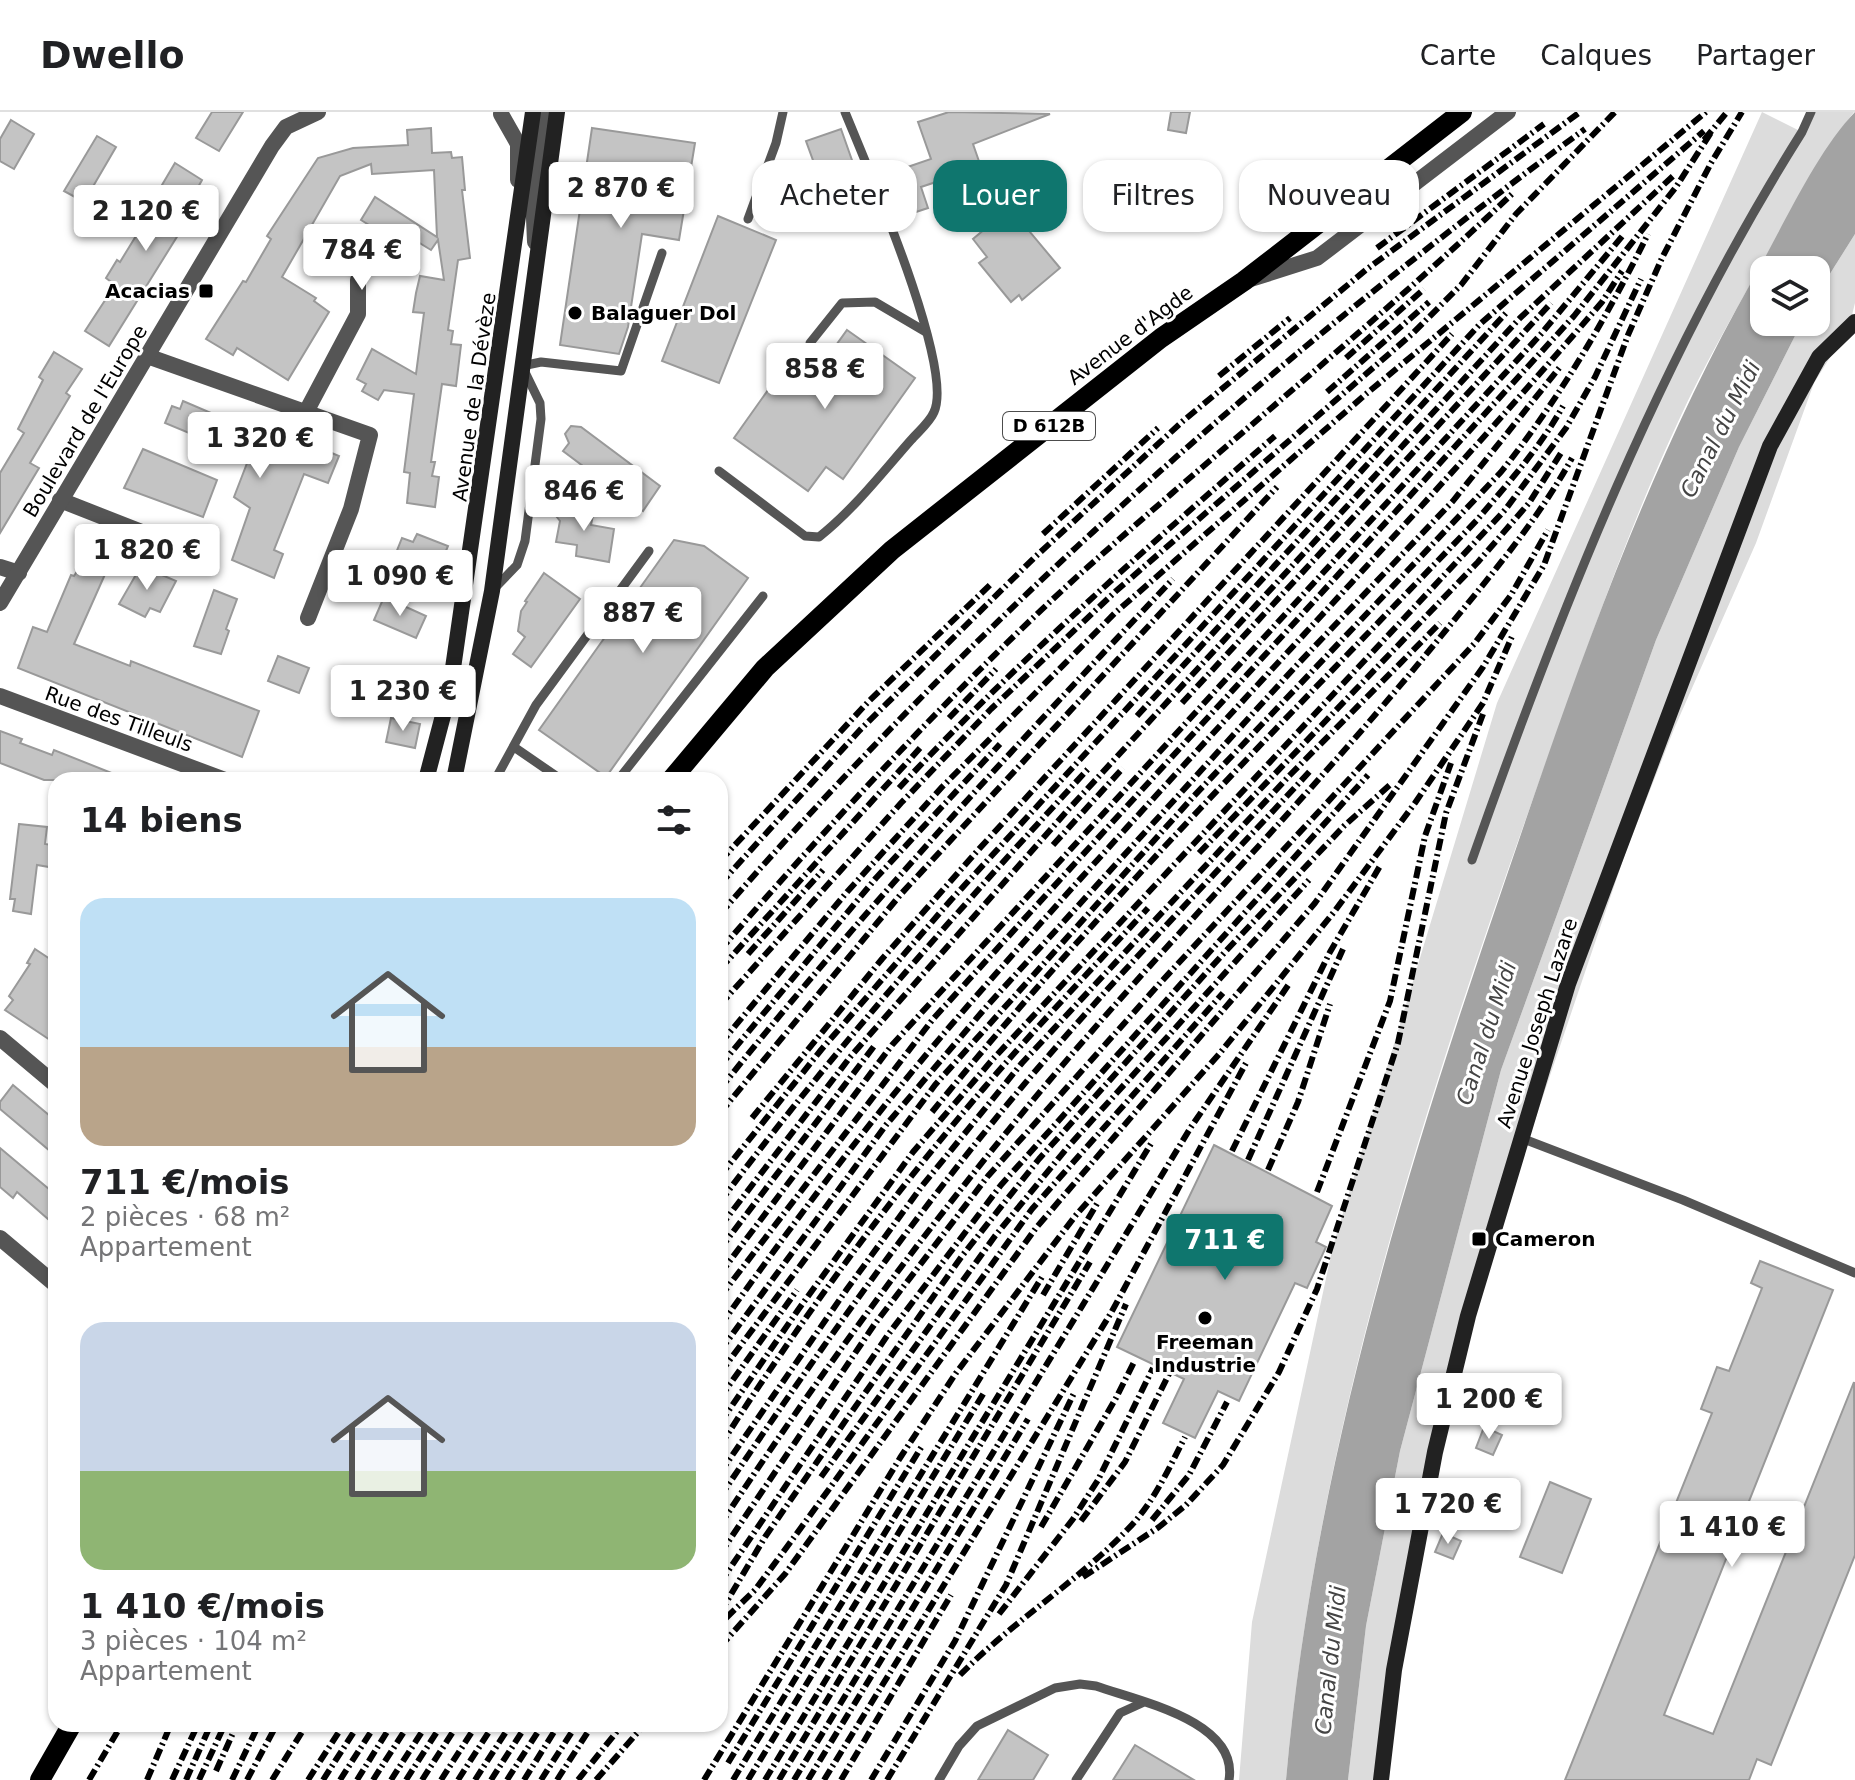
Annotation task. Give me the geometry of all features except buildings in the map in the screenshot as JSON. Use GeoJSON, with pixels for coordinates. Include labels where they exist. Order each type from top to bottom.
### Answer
{"type":"FeatureCollection","features":[{"type":"Feature","properties":{"kind":"main road","name":"Avenue de la Dévèze"},"geometry":{"type":"LineString","coordinates":[[428,772],[450,689],[534,112]]}},
{"type":"Feature","properties":{"kind":"main road"},"geometry":{"type":"LineString","coordinates":[[456,772],[492,591],[557,112]]}},
{"type":"Feature","properties":{"kind":"main road","name":"Avenue d'Agde"},"geometry":{"type":"LineString","coordinates":[[678,772],[765,668],[892,550],[1161,338],[1244,281],[1462,112]]}},
{"type":"Feature","properties":{"kind":"main road","name":"Avenue Joseph Lazare"},"geometry":{"type":"LineString","coordinates":[[1381,1780],[1394,1670],[1435,1452],[1468,1316],[1568,984],[1770,446],[1819,357],[1855,322]]}},
{"type":"Feature","properties":{"kind":"main road"},"geometry":{"type":"LineString","coordinates":[[40,1780],[67,1732]]}},
{"type":"Feature","properties":{"kind":"street","name":"Boulevard de l'Europe"},"geometry":{"type":"LineString","coordinates":[[0,603],[272,146],[286,127],[318,112]]}},
{"type":"Feature","properties":{"kind":"street"},"geometry":{"type":"LineString","coordinates":[[518,233],[518,144],[500,113],[534,112]]}},
{"type":"Feature","properties":{"kind":"street"},"geometry":{"type":"LineString","coordinates":[[537,264],[533,195],[544,112]]}},
{"type":"Feature","properties":{"kind":"street"},"geometry":{"type":"LineString","coordinates":[[1244,281],[1317,258],[1508,112]]}},
{"type":"Feature","properties":{"kind":"street"},"geometry":{"type":"LineString","coordinates":[[306,412],[358,314],[358,280]]}},
{"type":"Feature","properties":{"kind":"street"},"geometry":{"type":"LineString","coordinates":[[147,356],[370,435],[351,509],[308,618]]}},
{"type":"Feature","properties":{"kind":"street"},"geometry":{"type":"LineString","coordinates":[[60,500],[195,553]]}},
{"type":"Feature","properties":{"kind":"street"},"geometry":{"type":"LineString","coordinates":[[0,567],[19,573]]}},
{"type":"Feature","properties":{"kind":"street","name":"Rue des Tilleuls"},"geometry":{"type":"LineString","coordinates":[[0,696],[204,772]]}},
{"type":"Feature","properties":{"kind":"street"},"geometry":{"type":"LineString","coordinates":[[0,1038],[48,1078]]}},
{"type":"Feature","properties":{"kind":"street"},"geometry":{"type":"LineString","coordinates":[[0,1238],[48,1278]]}},
{"type":"Feature","properties":{"kind":"lane"},"geometry":{"type":"LineString","coordinates":[[748,219],[776,143],[783,112]]}},
{"type":"Feature","properties":{"kind":"lane"},"geometry":{"type":"LineString","coordinates":[[719,471],[805,536],[819,537],[847,515],[934,412],[938,384],[926,332],[905,266],[845,112]]}},
{"type":"Feature","properties":{"kind":"lane"},"geometry":{"type":"LineString","coordinates":[[1472,860],[1532,689],[1629,464],[1715,284],[1811,112]]}},
{"type":"Feature","properties":{"kind":"lane"},"geometry":{"type":"LineString","coordinates":[[492,591],[517,565],[525,541],[541,419],[540,403],[522,366],[541,362],[621,371],[662,253]]}},
{"type":"Feature","properties":{"kind":"lane"},"geometry":{"type":"LineString","coordinates":[[810,343],[842,303],[875,302],[926,332]]}},
{"type":"Feature","properties":{"kind":"lane"},"geometry":{"type":"LineString","coordinates":[[500,772],[536,705],[649,551]]}},
{"type":"Feature","properties":{"kind":"lane"},"geometry":{"type":"LineString","coordinates":[[624,772],[763,596]]}},
{"type":"Feature","properties":{"kind":"lane"},"geometry":{"type":"LineString","coordinates":[[514,747],[550,772]]}},
{"type":"Feature","properties":{"kind":"lane"},"geometry":{"type":"LineString","coordinates":[[1520,1138],[1683,1200],[1855,1273]]}},
{"type":"Feature","properties":{"kind":"lane"},"geometry":{"type":"LineString","coordinates":[[939,1780],[959,1746],[977,1726],[1055,1688],[1080,1684],[1096,1686],[1188,1719],[1203,1728],[1223,1747],[1231,1767],[1229,1780]]}},
{"type":"Feature","properties":{"kind":"lane"},"geometry":{"type":"LineString","coordinates":[[1076,1780],[1120,1713],[1142,1703]]}},
{"type":"Feature","properties":{"kind":"shaded area"},"geometry":{"type":"Polygon","coordinates":[[[1762,112],[1802,132],[1811,112],[1854,112],[1829,147],[1766,256],[1750,256],[1750,284],[1678,422],[1596,623],[1464,999],[1386,1255],[1352,1385],[1324,1515],[1302,1647],[1286,1780],[1239,1780],[1252,1622],[1333,1246],[1497,703],[1762,112]]]}},
{"type":"Feature","properties":{"kind":"shaded area"},"geometry":{"type":"Polygon","coordinates":[[[1855,234],[1855,303],[1849,327],[1814,383],[1756,543],[1674,729],[1625,854],[1535,1120],[1489,1232],[1468,1316],[1381,1780],[1348,1780],[1366,1626],[1400,1451],[1501,1070],[1656,640],[1739,447],[1795,336],[1830,336],[1830,274],[1855,234]]]}},
{"type":"Feature","properties":{"kind":"water"},"geometry":{"type":"Polygon","coordinates":[[[1855,112],[1855,234],[1830,274],[1830,256],[1766,256],[1800,192],[1855,112]]]}},
{"type":"Feature","properties":{"kind":"water","name":"Canal du Midi"},"geometry":{"type":"Polygon","coordinates":[[[1750,285],[1750,336],[1795,336],[1739,447],[1656,640],[1501,1070],[1400,1451],[1366,1626],[1348,1780],[1286,1780],[1299,1663],[1318,1547],[1369,1319],[1400,1207],[1470,983],[1560,720],[1647,495],[1715,350],[1750,285]]]}},
{"type":"Feature","properties":{"kind":"railway"},"geometry":{"type":"LineString","coordinates":[[728,875],[860,730],[1034,558],[1183,421],[1367,269],[1580,112]]}},
{"type":"Feature","properties":{"kind":"railway"},"geometry":{"type":"LineString","coordinates":[[728,996],[901,803],[991,709],[1116,591],[1412,334],[1461,285],[1516,214],[1615,112]]}},
{"type":"Feature","properties":{"kind":"railway"},"geometry":{"type":"LineString","coordinates":[[728,1034],[847,892],[942,787],[1115,613],[1366,394],[1706,112]]}},
{"type":"Feature","properties":{"kind":"railway"},"geometry":{"type":"LineString","coordinates":[[1704,140],[1727,112]]}},
{"type":"Feature","properties":{"kind":"railway"},"geometry":{"type":"LineString","coordinates":[[728,1638],[785,1574],[1036,1228],[1315,903],[1483,667],[1544,565],[1628,335],[1662,258],[1711,163],[1742,112]]}},
{"type":"Feature","properties":{"kind":"railway"},"geometry":{"type":"LineString","coordinates":[[1377,248],[1544,124]]}},
{"type":"Feature","properties":{"kind":"railway"},"geometry":{"type":"LineString","coordinates":[[728,905],[919,699],[1131,498],[1353,308],[1585,129]]}},
{"type":"Feature","properties":{"kind":"railway"},"geometry":{"type":"LineString","coordinates":[[728,1166],[821,1050],[951,900],[1480,324],[1704,131]]}},
{"type":"Feature","properties":{"kind":"railway"},"geometry":{"type":"LineString","coordinates":[[728,1287],[933,1019],[1574,316],[1676,187],[1712,131]]}},
{"type":"Feature","properties":{"kind":"railway"},"geometry":{"type":"LineString","coordinates":[[728,1217],[851,1056],[1067,811],[1520,318],[1673,176]]}},
{"type":"Feature","properties":{"kind":"railway"},"geometry":{"type":"LineString","coordinates":[[728,941],[895,757],[1032,618],[1406,291],[1512,194]]}},
{"type":"Feature","properties":{"kind":"railway"},"geometry":{"type":"LineString","coordinates":[[728,1263],[892,1045],[1541,334],[1624,234]]}},
{"type":"Feature","properties":{"kind":"railway"},"geometry":{"type":"LineString","coordinates":[[728,1362],[935,1085],[1193,797],[1501,472],[1543,416],[1581,357],[1648,234]]}},
{"type":"Feature","properties":{"kind":"railway"},"geometry":{"type":"LineString","coordinates":[[728,1315],[833,1172],[952,1024],[1113,842],[1522,394],[1602,302],[1622,271]]}},
{"type":"Feature","properties":{"kind":"railway"},"geometry":{"type":"LineString","coordinates":[[728,1411],[913,1152],[993,1059],[1505,510],[1566,428],[1595,377],[1641,279]]}},
{"type":"Feature","properties":{"kind":"railway"},"geometry":{"type":"LineString","coordinates":[[1346,358],[1424,289]]}},
{"type":"Feature","properties":{"kind":"railway"},"geometry":{"type":"LineString","coordinates":[[1327,392],[1429,302]]}},
{"type":"Feature","properties":{"kind":"railway"},"geometry":{"type":"LineString","coordinates":[[1182,703],[1551,303]]}},
{"type":"Feature","properties":{"kind":"railway"},"geometry":{"type":"LineString","coordinates":[[1137,716],[1507,312]]}},
{"type":"Feature","properties":{"kind":"railway"},"geometry":{"type":"LineString","coordinates":[[1219,376],[1290,318]]}},
{"type":"Feature","properties":{"kind":"railway"},"geometry":{"type":"LineString","coordinates":[[752,1118],[882,959],[979,849],[1452,334]]}},
{"type":"Feature","properties":{"kind":"railway"},"geometry":{"type":"LineString","coordinates":[[728,1340],[886,1125],[987,1006],[1296,666],[1453,501],[1560,367]]}},
{"type":"Feature","properties":{"kind":"railway"},"geometry":{"type":"LineString","coordinates":[[932,1112],[1130,884],[1477,520],[1534,451],[1563,406]]}},
{"type":"Feature","properties":{"kind":"railway"},"geometry":{"type":"LineString","coordinates":[[1043,534],[1158,428]]}},
{"type":"Feature","properties":{"kind":"railway"},"geometry":{"type":"LineString","coordinates":[[899,788],[1035,651],[1275,436]]}},
{"type":"Feature","properties":{"kind":"railway"},"geometry":{"type":"LineString","coordinates":[[1199,853],[1478,562],[1529,503],[1561,453]]}},
{"type":"Feature","properties":{"kind":"railway"},"geometry":{"type":"LineString","coordinates":[[728,1513],[859,1324],[1008,1130],[1406,678],[1513,547],[1572,458]]}},
{"type":"Feature","properties":{"kind":"railway"},"geometry":{"type":"LineString","coordinates":[[728,1103],[901,894],[1277,487]]}},
{"type":"Feature","properties":{"kind":"railway"},"geometry":{"type":"LineString","coordinates":[[728,1542],[874,1325],[988,1176],[1161,982],[1474,644],[1511,595],[1548,530]]}},
{"type":"Feature","properties":{"kind":"railway"},"geometry":{"type":"LineString","coordinates":[[728,1079],[941,830],[1173,579]]}},
{"type":"Feature","properties":{"kind":"railway"},"geometry":{"type":"LineString","coordinates":[[728,852],[869,701],[991,584]]}},
{"type":"Feature","properties":{"kind":"railway"},"geometry":{"type":"LineString","coordinates":[[728,1461],[922,1186],[1022,1063],[1290,775],[1440,623]]}},
{"type":"Feature","properties":{"kind":"railway"},"geometry":{"type":"LineString","coordinates":[[704,1780],[900,1458],[956,1373],[1076,1215],[1220,1053],[1334,912],[1415,803],[1483,703],[1513,634]]}},
{"type":"Feature","properties":{"kind":"railway"},"geometry":{"type":"LineString","coordinates":[[949,718],[996,669]]}},
{"type":"Feature","properties":{"kind":"railway"},"geometry":{"type":"LineString","coordinates":[[1083,1577],[1159,1527],[1186,1505],[1223,1465],[1279,1372],[1317,1289],[1398,1043],[1446,813],[1483,714]]}},
{"type":"Feature","properties":{"kind":"railway"},"geometry":{"type":"LineString","coordinates":[[728,1056],[876,878],[1000,744]]}},
{"type":"Feature","properties":{"kind":"railway"},"geometry":{"type":"LineString","coordinates":[[728,960],[921,747]]}},
{"type":"Feature","properties":{"kind":"railway"},"geometry":{"type":"LineString","coordinates":[[1317,1192],[1390,1001],[1425,836],[1451,763]]}},
{"type":"Feature","properties":{"kind":"railway"},"geometry":{"type":"LineString","coordinates":[[1053,845],[1123,768]]}},
{"type":"Feature","properties":{"kind":"railway"},"geometry":{"type":"LineString","coordinates":[[728,1191],[898,981],[1088,769]]}},
{"type":"Feature","properties":{"kind":"railway"},"geometry":{"type":"LineString","coordinates":[[728,1485],[858,1298],[1006,1106],[1118,978],[1311,770]]}},
{"type":"Feature","properties":{"kind":"railway"},"geometry":{"type":"LineString","coordinates":[[728,1571],[887,1336],[1001,1185],[1368,775]]}},
{"type":"Feature","properties":{"kind":"railway"},"geometry":{"type":"LineString","coordinates":[[728,1599],[765,1537],[848,1417],[962,1256],[1039,1159],[1224,953],[1344,826],[1392,783]]}},
{"type":"Feature","properties":{"kind":"railway"},"geometry":{"type":"LineString","coordinates":[[1232,1151],[1330,952],[1380,866]]}},
{"type":"Feature","properties":{"kind":"railway"},"geometry":{"type":"LineString","coordinates":[[748,954],[823,870]]}},
{"type":"Feature","properties":{"kind":"railway"},"geometry":{"type":"LineString","coordinates":[[821,1477],[995,1236],[1067,1148],[1309,880]]}},
{"type":"Feature","properties":{"kind":"railway"},"geometry":{"type":"LineString","coordinates":[[728,1434],[813,1308],[948,1130],[1148,908]]}},
{"type":"Feature","properties":{"kind":"railway"},"geometry":{"type":"LineString","coordinates":[[1248,1160],[1343,949]]}},
{"type":"Feature","properties":{"kind":"railway"},"geometry":{"type":"LineString","coordinates":[[794,1780],[1191,1127],[1289,984]]}},
{"type":"Feature","properties":{"kind":"railway"},"geometry":{"type":"LineString","coordinates":[[728,1616],[755,1590],[1032,1209],[1223,993]]}},
{"type":"Feature","properties":{"kind":"railway"},"geometry":{"type":"LineString","coordinates":[[1268,1170],[1298,1102],[1330,1004]]}},
{"type":"Feature","properties":{"kind":"railway"},"geometry":{"type":"LineString","coordinates":[[728,1238],[875,1045]]}},
{"type":"Feature","properties":{"kind":"railway"},"geometry":{"type":"LineString","coordinates":[[824,1780],[1111,1313],[1246,1063]]}},
{"type":"Feature","properties":{"kind":"railway"},"geometry":{"type":"LineString","coordinates":[[765,1780],[1152,1142]]}},
{"type":"Feature","properties":{"kind":"railway"},"geometry":{"type":"LineString","coordinates":[[1043,1295],[1098,1202]]}},
{"type":"Feature","properties":{"kind":"railway"},"geometry":{"type":"LineString","coordinates":[[779,1780],[1090,1262]]}},
{"type":"Feature","properties":{"kind":"railway"},"geometry":{"type":"LineString","coordinates":[[733,1780],[1042,1277]]}},
{"type":"Feature","properties":{"kind":"railway"},"geometry":{"type":"LineString","coordinates":[[728,1387],[797,1290]]}},
{"type":"Feature","properties":{"kind":"railway"},"geometry":{"type":"LineString","coordinates":[[887,1780],[1006,1585],[1126,1304]]}},
{"type":"Feature","properties":{"kind":"railway"},"geometry":{"type":"LineString","coordinates":[[1041,1527],[1135,1360]]}},
{"type":"Feature","properties":{"kind":"railway"},"geometry":{"type":"LineString","coordinates":[[999,1614],[1073,1519],[1098,1480],[1153,1368]]}},
{"type":"Feature","properties":{"kind":"railway"},"geometry":{"type":"LineString","coordinates":[[1081,1521],[1125,1462],[1169,1374]]}},
{"type":"Feature","properties":{"kind":"railway"},"geometry":{"type":"LineString","coordinates":[[748,1780],[985,1391]]}},
{"type":"Feature","properties":{"kind":"railway"},"geometry":{"type":"LineString","coordinates":[[871,1780],[955,1641],[1075,1391]]}},
{"type":"Feature","properties":{"kind":"railway"},"geometry":{"type":"LineString","coordinates":[[1152,1520],[1189,1475],[1227,1402]]}},
{"type":"Feature","properties":{"kind":"railway"},"geometry":{"type":"LineString","coordinates":[[808,1780],[1028,1419]]}},
{"type":"Feature","properties":{"kind":"railway"},"geometry":{"type":"LineString","coordinates":[[960,1675],[1127,1530],[1152,1498],[1185,1437]]}},
{"type":"Feature","properties":{"kind":"railway"},"geometry":{"type":"LineString","coordinates":[[728,1763],[922,1446]]}},
{"type":"Feature","properties":{"kind":"railway"},"geometry":{"type":"LineString","coordinates":[[841,1780],[951,1595]]}},
{"type":"Feature","properties":{"kind":"railway"},"geometry":{"type":"LineString","coordinates":[[89,1780],[117,1732]]}},
{"type":"Feature","properties":{"kind":"railway"},"geometry":{"type":"LineString","coordinates":[[147,1780],[168,1732]]}},
{"type":"Feature","properties":{"kind":"railway"},"geometry":{"type":"LineString","coordinates":[[172,1780],[194,1732]]}},
{"type":"Feature","properties":{"kind":"railway"},"geometry":{"type":"LineString","coordinates":[[186,1780],[207,1732]]}},
{"type":"Feature","properties":{"kind":"railway"},"geometry":{"type":"LineString","coordinates":[[199,1780],[221,1732]]}},
{"type":"Feature","properties":{"kind":"railway"},"geometry":{"type":"LineString","coordinates":[[216,1771],[233,1732]]}},
{"type":"Feature","properties":{"kind":"railway"},"geometry":{"type":"LineString","coordinates":[[232,1780],[255,1732]]}},
{"type":"Feature","properties":{"kind":"railway"},"geometry":{"type":"LineString","coordinates":[[247,1780],[273,1732]]}},
{"type":"Feature","properties":{"kind":"railway"},"geometry":{"type":"LineString","coordinates":[[272,1780],[302,1732]]}},
{"type":"Feature","properties":{"kind":"railway"},"geometry":{"type":"LineString","coordinates":[[308,1780],[339,1732]]}},
{"type":"Feature","properties":{"kind":"railway"},"geometry":{"type":"LineString","coordinates":[[323,1780],[354,1732]]}},
{"type":"Feature","properties":{"kind":"railway"},"geometry":{"type":"LineString","coordinates":[[340,1780],[371,1732]]}},
{"type":"Feature","properties":{"kind":"railway"},"geometry":{"type":"LineString","coordinates":[[357,1780],[387,1732]]}},
{"type":"Feature","properties":{"kind":"railway"},"geometry":{"type":"LineString","coordinates":[[373,1780],[404,1732]]}},
{"type":"Feature","properties":{"kind":"railway"},"geometry":{"type":"LineString","coordinates":[[391,1780],[422,1732]]}},
{"type":"Feature","properties":{"kind":"railway"},"geometry":{"type":"LineString","coordinates":[[406,1780],[437,1732]]}},
{"type":"Feature","properties":{"kind":"railway"},"geometry":{"type":"LineString","coordinates":[[422,1780],[453,1732]]}},
{"type":"Feature","properties":{"kind":"railway"},"geometry":{"type":"LineString","coordinates":[[441,1780],[472,1732]]}},
{"type":"Feature","properties":{"kind":"railway"},"geometry":{"type":"LineString","coordinates":[[458,1780],[489,1732]]}},
{"type":"Feature","properties":{"kind":"railway"},"geometry":{"type":"LineString","coordinates":[[475,1780],[506,1732]]}},
{"type":"Feature","properties":{"kind":"railway"},"geometry":{"type":"LineString","coordinates":[[491,1780],[522,1732]]}},
{"type":"Feature","properties":{"kind":"railway"},"geometry":{"type":"LineString","coordinates":[[507,1780],[538,1732]]}},
{"type":"Feature","properties":{"kind":"railway"},"geometry":{"type":"LineString","coordinates":[[524,1780],[554,1732]]}},
{"type":"Feature","properties":{"kind":"railway"},"geometry":{"type":"LineString","coordinates":[[541,1780],[572,1732]]}},
{"type":"Feature","properties":{"kind":"railway"},"geometry":{"type":"LineString","coordinates":[[557,1780],[588,1732]]}},
{"type":"Feature","properties":{"kind":"railway"},"geometry":{"type":"LineString","coordinates":[[578,1780],[617,1732]]}},
{"type":"Feature","properties":{"kind":"railway"},"geometry":{"type":"LineString","coordinates":[[596,1780],[638,1732]]}},
{"type":"Feature","properties":{"kind":"place","name":"Acacias"},"geometry":{"type":"Point","coordinates":[206,291]}},
{"type":"Feature","properties":{"kind":"place","name":"Balaguer Dol"},"geometry":{"type":"Point","coordinates":[575,313]}},
{"type":"Feature","properties":{"kind":"place","name":"Cameron"},"geometry":{"type":"Point","coordinates":[1479,1239]}},
{"type":"Feature","properties":{"kind":"place","name":"Freeman Industrie"},"geometry":{"type":"Point","coordinates":[1205,1318]}}]}
